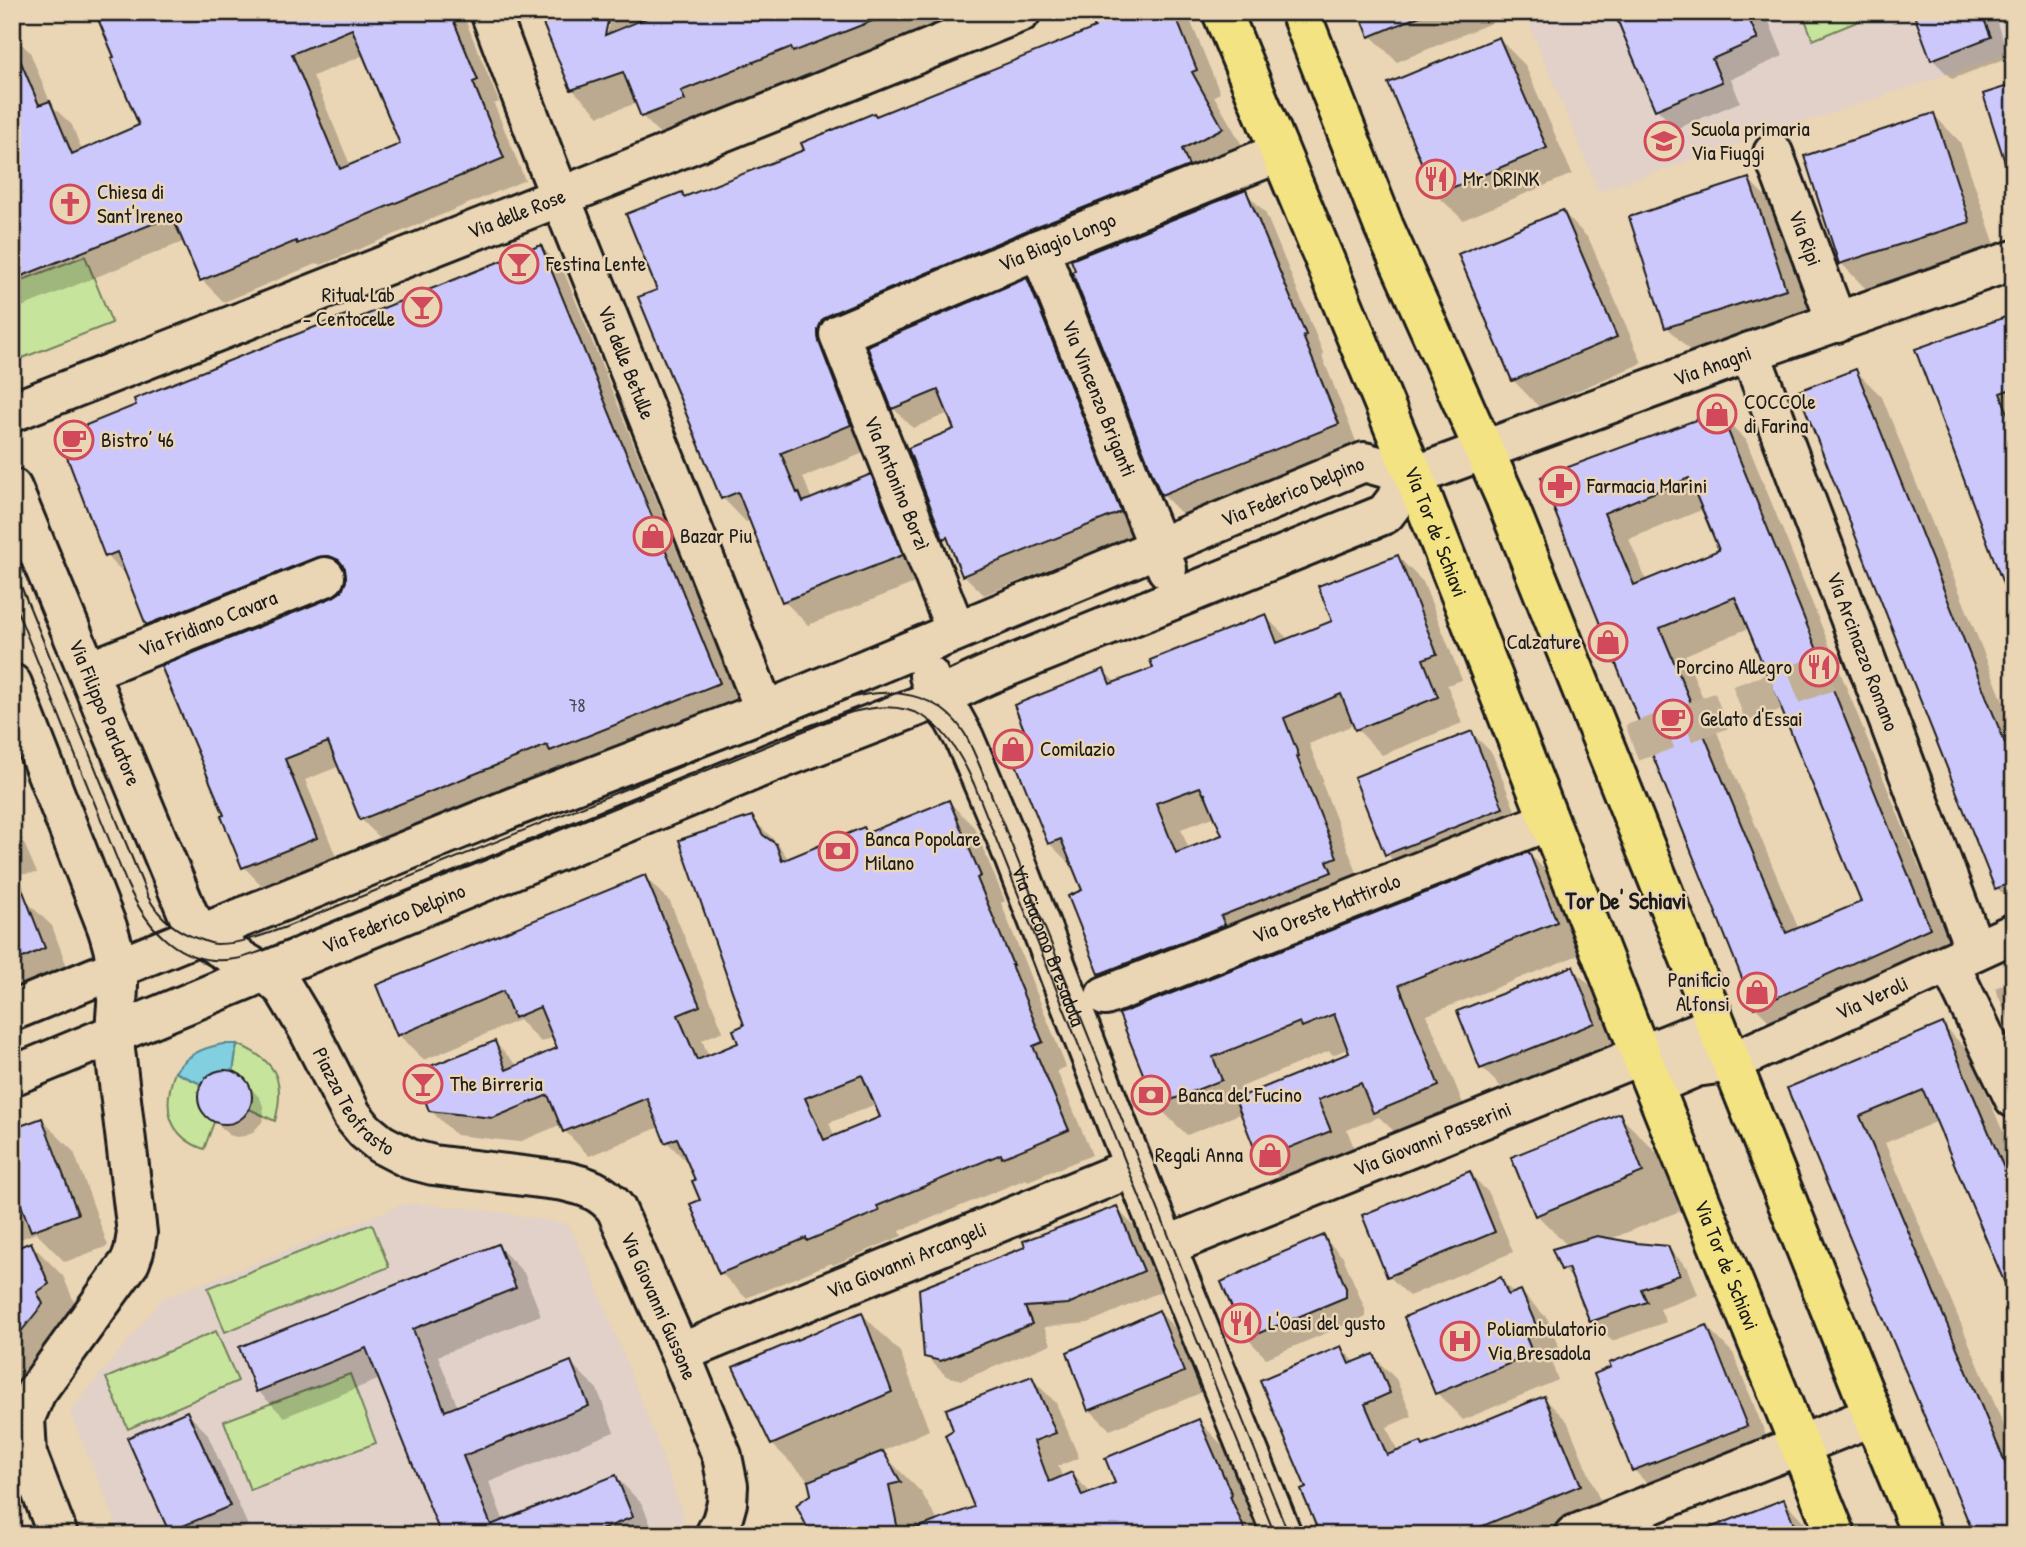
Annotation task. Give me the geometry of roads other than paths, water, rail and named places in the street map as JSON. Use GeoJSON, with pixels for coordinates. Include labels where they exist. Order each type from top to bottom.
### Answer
{"type":"FeatureCollection","features":[{"type":"Feature","properties":{"kind":"main road","name":"Via Tor de' Schiavi"},"geometry":{"type":"LineString","coordinates":[[1222,12],[1414,476],[1647,1070],[1836,1535]]}},
{"type":"Feature","properties":{"kind":"main road"},"geometry":{"type":"LineString","coordinates":[[1300,12],[1384,227],[1505,497],[1922,1535]]}},
{"type":"Feature","properties":{"kind":"street","name":"Via delle Betulle"},"geometry":{"type":"LineString","coordinates":[[490,12],[560,197],[765,711]]}},
{"type":"Feature","properties":{"kind":"street","name":"Via delle Rose"},"geometry":{"type":"LineString","coordinates":[[12,412],[1021,12]]}},
{"type":"Feature","properties":{"kind":"street","name":"Via Biagio Longo"},"geometry":{"type":"LineString","coordinates":[[839,334],[1039,249],[1279,153]]}},
{"type":"Feature","properties":{"kind":"street","name":"Via Ripi"},"geometry":{"type":"LineString","coordinates":[[1773,153],[1837,323]]}},
{"type":"Feature","properties":{"kind":"street","name":"Via Vincenzo Briganti"},"geometry":{"type":"LineString","coordinates":[[1039,249],[1158,546]]}},
{"type":"Feature","properties":{"kind":"street","name":"Via Anagni"},"geometry":{"type":"LineString","coordinates":[[1414,476],[1750,352],[2014,260]]}},
{"type":"Feature","properties":{"kind":"street","name":"Via Antonino Borzì"},"geometry":{"type":"LineString","coordinates":[[839,334],[957,631]]}},
{"type":"Feature","properties":{"kind":"street","name":"Via Arcinazzo Romano"},"geometry":{"type":"LineString","coordinates":[[1750,352],[2014,1098]]}},
{"type":"Feature","properties":{"kind":"street","name":"Via Federico Delpino"},"geometry":{"type":"LineString","coordinates":[[765,711],[1364,462],[1414,476]]}},
{"type":"Feature","properties":{"kind":"street"},"geometry":{"type":"LineString","coordinates":[[1158,546],[1180,598],[1385,514],[1414,476]]}},
{"type":"Feature","properties":{"kind":"street","name":"Via Filippo Parlatore"},"geometry":{"type":"LineString","coordinates":[[12,488],[165,861],[188,914],[202,935]]}},
{"type":"Feature","properties":{"kind":"street","name":"Via Fridiano Cavara"},"geometry":{"type":"LineString","coordinates":[[89,671],[325,577]]}},
{"type":"Feature","properties":{"kind":"street","name":"Via Federico Delpino"},"geometry":{"type":"LineString","coordinates":[[12,1076],[776,761],[1180,598]]}},
{"type":"Feature","properties":{"kind":"street","name":"Via Giacomo Bresadola"},"geometry":{"type":"LineString","coordinates":[[918,648],[937,698],[964,738],[1007,839],[1166,1246]]}},
{"type":"Feature","properties":{"kind":"street"},"geometry":{"type":"LineString","coordinates":[[12,684],[107,928],[117,969],[114,1033],[117,1075],[136,1219],[136,1242],[130,1262],[36,1392],[25,1418],[27,1454],[58,1535]]}},
{"type":"Feature","properties":{"kind":"street"},"geometry":{"type":"LineString","coordinates":[[12,1011],[514,807],[765,711]]}},
{"type":"Feature","properties":{"kind":"street","name":"Via Oreste Mattirolo"},"geometry":{"type":"LineString","coordinates":[[1105,996],[1548,821]]}},
{"type":"Feature","properties":{"kind":"street","name":"Via Veroli"},"geometry":{"type":"LineString","coordinates":[[1732,1062],[2014,933]]}},
{"type":"Feature","properties":{"kind":"street","name":"Piazza Teofrasto"},"geometry":{"type":"LineString","coordinates":[[202,935],[273,979],[284,989],[294,1003],[352,1115],[365,1131],[381,1144],[410,1159],[485,1172]]}},
{"type":"Feature","properties":{"kind":"street"},"geometry":{"type":"LineString","coordinates":[[1647,1070],[1716,1025]]}},
{"type":"Feature","properties":{"kind":"street"},"geometry":{"type":"LineString","coordinates":[[1647,1070],[1732,1062]]}},
{"type":"Feature","properties":{"kind":"street","name":"Via Giovanni Passerini"},"geometry":{"type":"LineString","coordinates":[[1166,1246],[1224,1221],[1647,1070]]}},
{"type":"Feature","properties":{"kind":"street","name":"Via Giovanni Arcangeli"},"geometry":{"type":"LineString","coordinates":[[680,1353],[1132,1161]]}},
{"type":"Feature","properties":{"kind":"street","name":"Via Giovanni Gussone"},"geometry":{"type":"LineString","coordinates":[[485,1172],[565,1181],[590,1188],[609,1200],[616,1209],[722,1456],[728,1486],[727,1503],[715,1535]]}},
{"type":"Feature","properties":{"kind":"street"},"geometry":{"type":"LineString","coordinates":[[1166,1246],[1282,1535]]}},
{"type":"Feature","properties":{"kind":"street"},"geometry":{"type":"LineString","coordinates":[[1574,1535],[1873,1416]]}},
{"type":"Feature","properties":{"kind":"water"},"geometry":{"type":"Polygon","coordinates":[[[223,1044],[237,1044],[233,1072],[215,1073],[201,1084],[175,1072],[196,1053],[223,1044]]]}},
{"type":"Feature","properties":{"kind":"tunnel"},"geometry":{"type":"LineString","coordinates":[[1632,743],[1842,667]]}},
{"type":"Feature","properties":{"kind":"tram line"},"geometry":{"type":"LineString","coordinates":[[12,564],[148,897],[170,924],[213,944],[244,941],[286,927],[847,699],[896,693],[928,701],[942,709],[965,734],[979,765],[1289,1535]]}},
{"type":"Feature","properties":{"kind":"tram line"},"geometry":{"type":"LineString","coordinates":[[12,598],[135,901],[168,942],[182,951],[216,960],[238,958],[262,951],[843,715],[889,707],[908,710],[925,717],[952,743],[974,784],[1275,1535]]}},
{"type":"Feature","properties":{"kind":"place","name":"Scuola primaria Via Fiuggi"},"geometry":{"type":"Point","coordinates":[1664,141]}},
{"type":"Feature","properties":{"kind":"place","name":"Mr. DRINK"},"geometry":{"type":"Point","coordinates":[1436,179]}},
{"type":"Feature","properties":{"kind":"place","name":"Chiesa di Sant'Ireneo"},"geometry":{"type":"Point","coordinates":[70,204]}},
{"type":"Feature","properties":{"kind":"place","name":"Festina Lente"},"geometry":{"type":"Point","coordinates":[519,264]}},
{"type":"Feature","properties":{"kind":"place","name":"Ritual Lab - Centocelle"},"geometry":{"type":"Point","coordinates":[422,307]}},
{"type":"Feature","properties":{"kind":"place","name":"COCCOle di Farina"},"geometry":{"type":"Point","coordinates":[1717,414]}},
{"type":"Feature","properties":{"kind":"place","name":"Bistro’ 46"},"geometry":{"type":"Point","coordinates":[74,440]}},
{"type":"Feature","properties":{"kind":"place","name":"Farmacia Marini"},"geometry":{"type":"Point","coordinates":[1560,486]}},
{"type":"Feature","properties":{"kind":"place","name":"Bazar Piu"},"geometry":{"type":"Point","coordinates":[653,536]}},
{"type":"Feature","properties":{"kind":"place","name":"Calzature"},"geometry":{"type":"Point","coordinates":[1608,642]}},
{"type":"Feature","properties":{"kind":"place","name":"Porcino Allegro"},"geometry":{"type":"Point","coordinates":[1819,667]}},
{"type":"Feature","properties":{"kind":"place","name":"Gelato d'Essai"},"geometry":{"type":"Point","coordinates":[1673,719]}},
{"type":"Feature","properties":{"kind":"place","name":"Comilazio"},"geometry":{"type":"Point","coordinates":[1013,749]}},
{"type":"Feature","properties":{"kind":"place","name":"Banca Popolare Milano"},"geometry":{"type":"Point","coordinates":[838,851]}},
{"type":"Feature","properties":{"kind":"place","name":"Panificio Alfonsi"},"geometry":{"type":"Point","coordinates":[1757,992]}},
{"type":"Feature","properties":{"kind":"place","name":"The Birreria"},"geometry":{"type":"Point","coordinates":[423,1084]}},
{"type":"Feature","properties":{"kind":"place","name":"Banca del Fucino"},"geometry":{"type":"Point","coordinates":[1151,1095]}},
{"type":"Feature","properties":{"kind":"place","name":"Regali Anna"},"geometry":{"type":"Point","coordinates":[1270,1155]}},
{"type":"Feature","properties":{"kind":"place","name":"L'Oasi del gusto"},"geometry":{"type":"Point","coordinates":[1241,1323]}},
{"type":"Feature","properties":{"kind":"place","name":"Poliambulatorio Via Bresadola"},"geometry":{"type":"Point","coordinates":[1460,1341]}},
{"type":"Feature","properties":{"kind":"district","name":"Tor De' Schiavi"},"geometry":{"type":"Point","coordinates":[1626,901]}}]}
